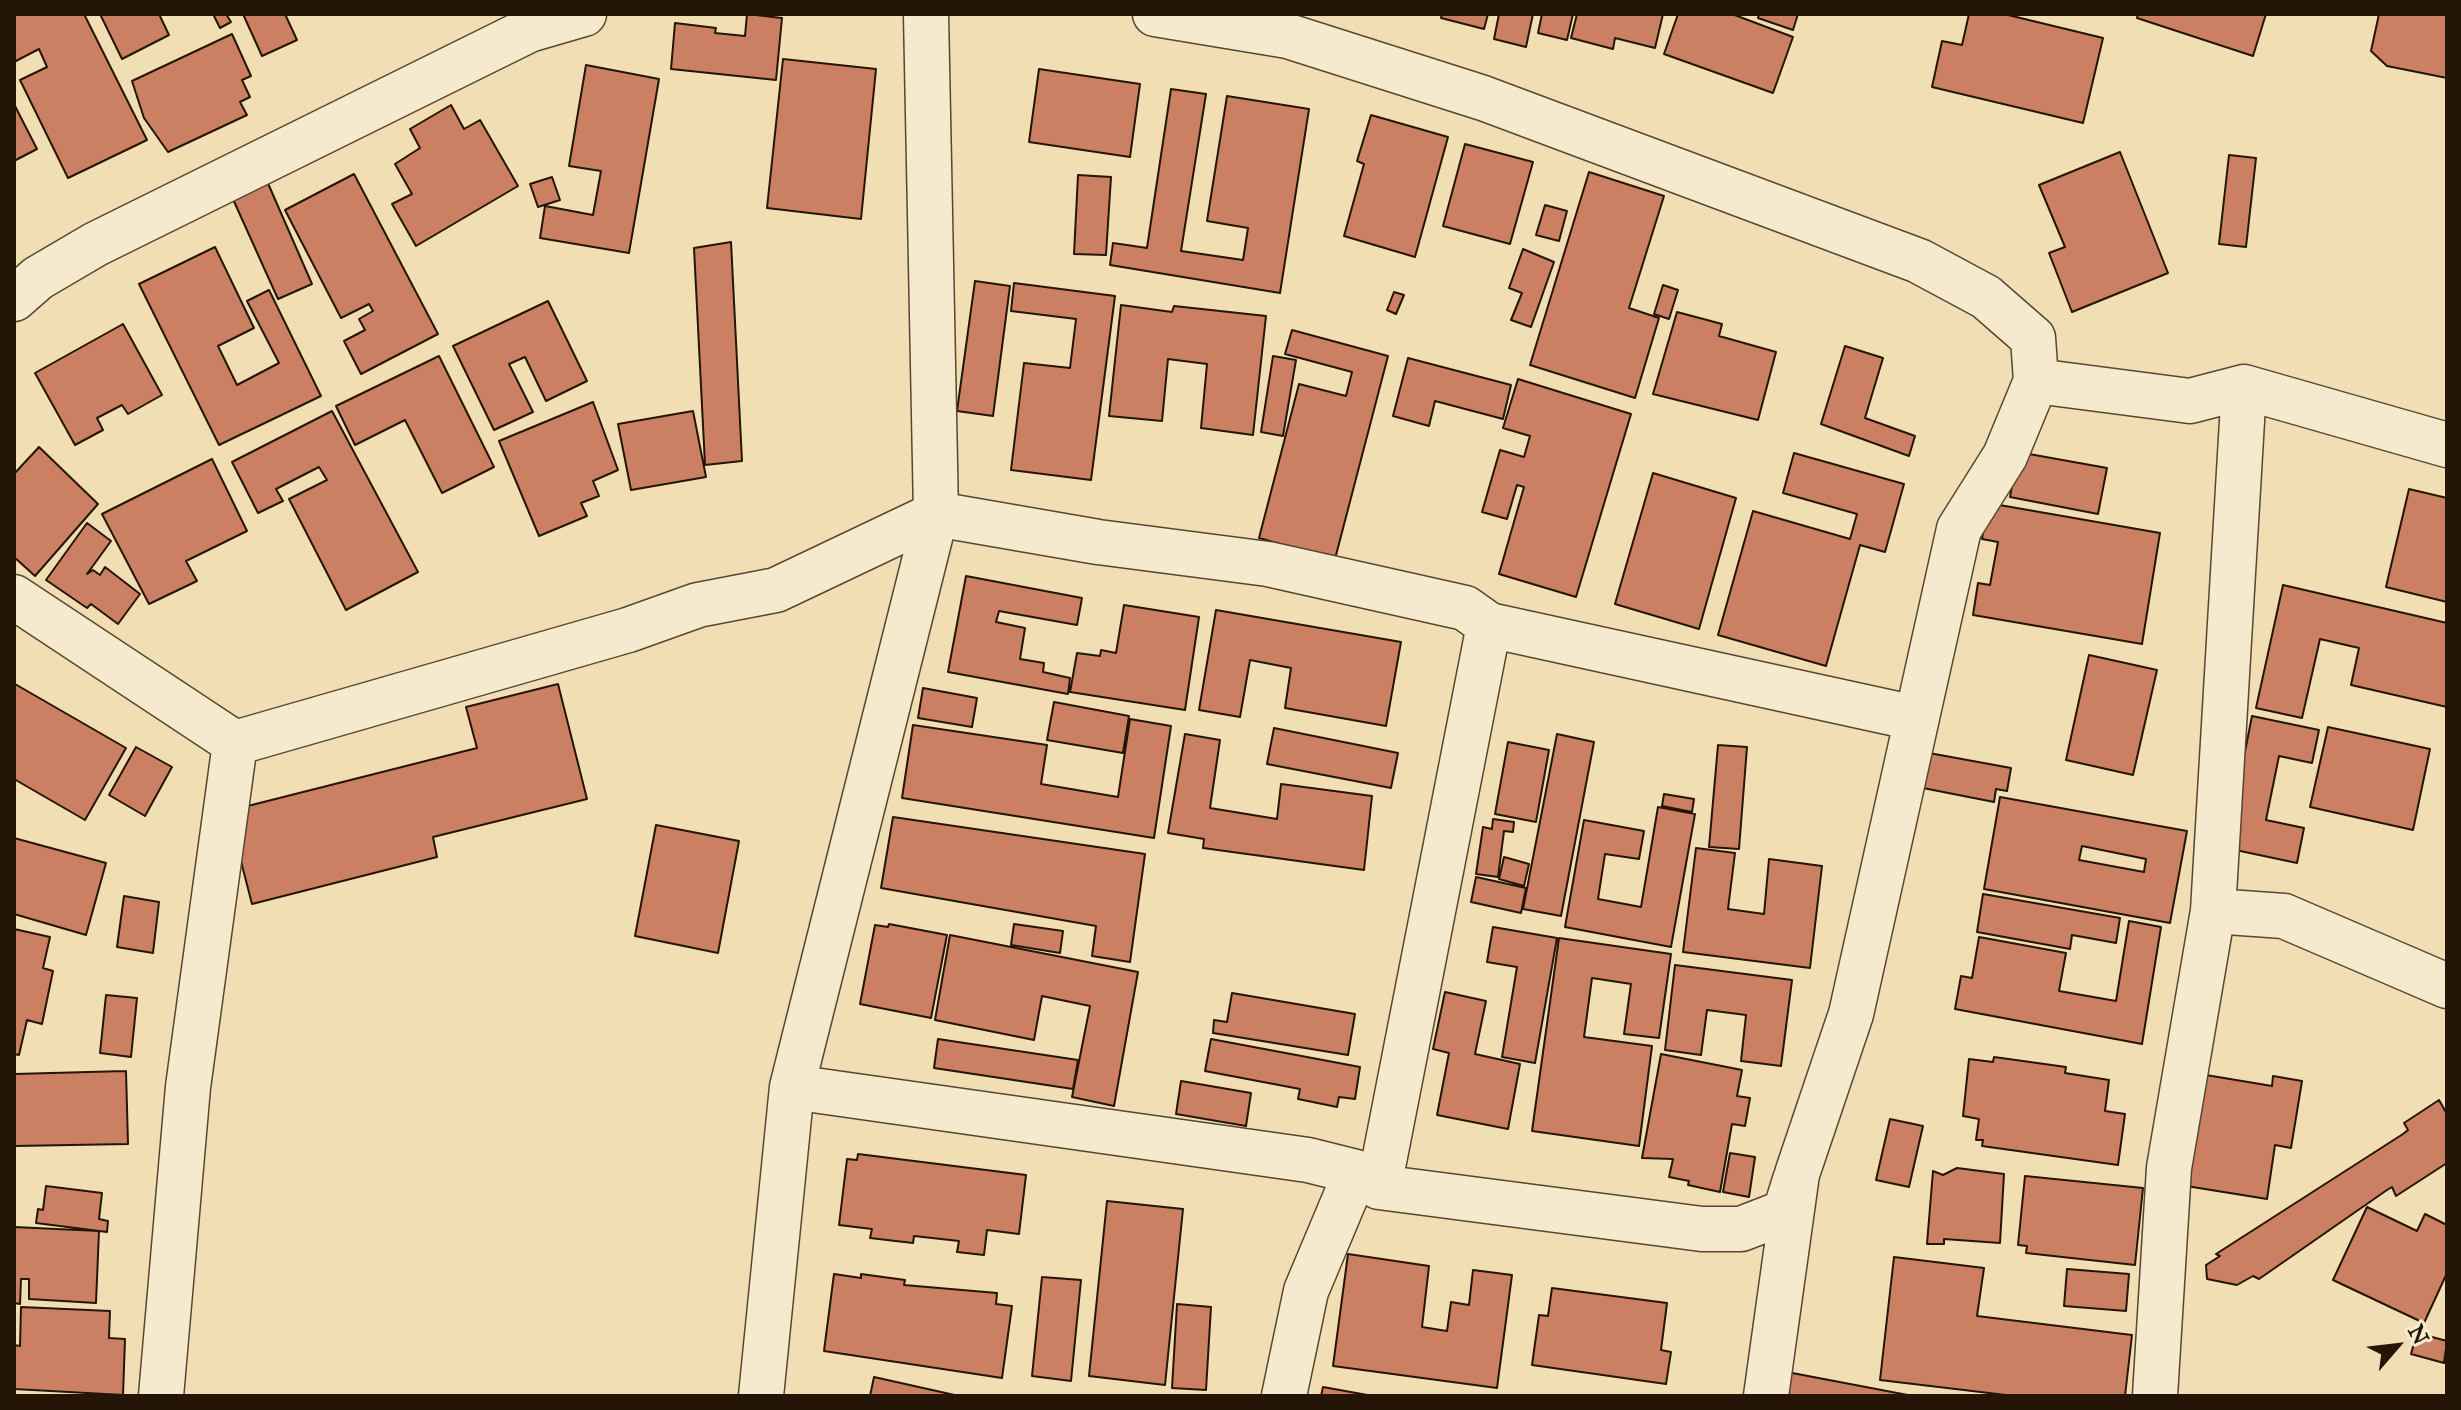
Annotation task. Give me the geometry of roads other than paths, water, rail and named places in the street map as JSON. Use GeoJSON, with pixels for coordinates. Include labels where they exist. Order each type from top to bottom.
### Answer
{"type":"FeatureCollection","features":[{"type":"Feature","properties":{"kind":"street"},"geometry":{"type":"LineString","coordinates":[[14,299],[38,278],[96,244],[529,30],[584,14]]}},
{"type":"Feature","properties":{"kind":"street"},"geometry":{"type":"LineString","coordinates":[[761,1396],[792,1087],[936,514],[926,14]]}},
{"type":"Feature","properties":{"kind":"street"},"geometry":{"type":"LineString","coordinates":[[792,1087],[1308,1160],[1367,1179],[1724,1230],[1741,1229],[1785,1212],[1851,1014],[1959,529],[2005,456],[2036,381],[2033,338],[1986,297],[1919,261],[1468,93],[1288,36],[1155,14]]}},
{"type":"Feature","properties":{"kind":"street"},"geometry":{"type":"LineString","coordinates":[[2036,381],[2190,401],[2244,387],[2447,445]]}},
{"type":"Feature","properties":{"kind":"street"},"geometry":{"type":"LineString","coordinates":[[2155,1396],[2169,1168],[2213,911],[2244,387]]}},
{"type":"Feature","properties":{"kind":"street"},"geometry":{"type":"LineString","coordinates":[[14,597],[235,743],[628,630],[698,605],[776,590],[936,514],[1098,542],[1268,564],[1465,608],[1489,625],[1915,718]]}},
{"type":"Feature","properties":{"kind":"street"},"geometry":{"type":"LineString","coordinates":[[1284,1396],[1306,1291],[1367,1179],[1489,625]]}},
{"type":"Feature","properties":{"kind":"street"},"geometry":{"type":"LineString","coordinates":[[161,1396],[188,1087],[235,743]]}},
{"type":"Feature","properties":{"kind":"street"},"geometry":{"type":"LineString","coordinates":[[2213,911],[2284,916],[2447,986]]}},
{"type":"Feature","properties":{"kind":"street"},"geometry":{"type":"LineString","coordinates":[[1766,1396],[1797,1174]]}}]}
